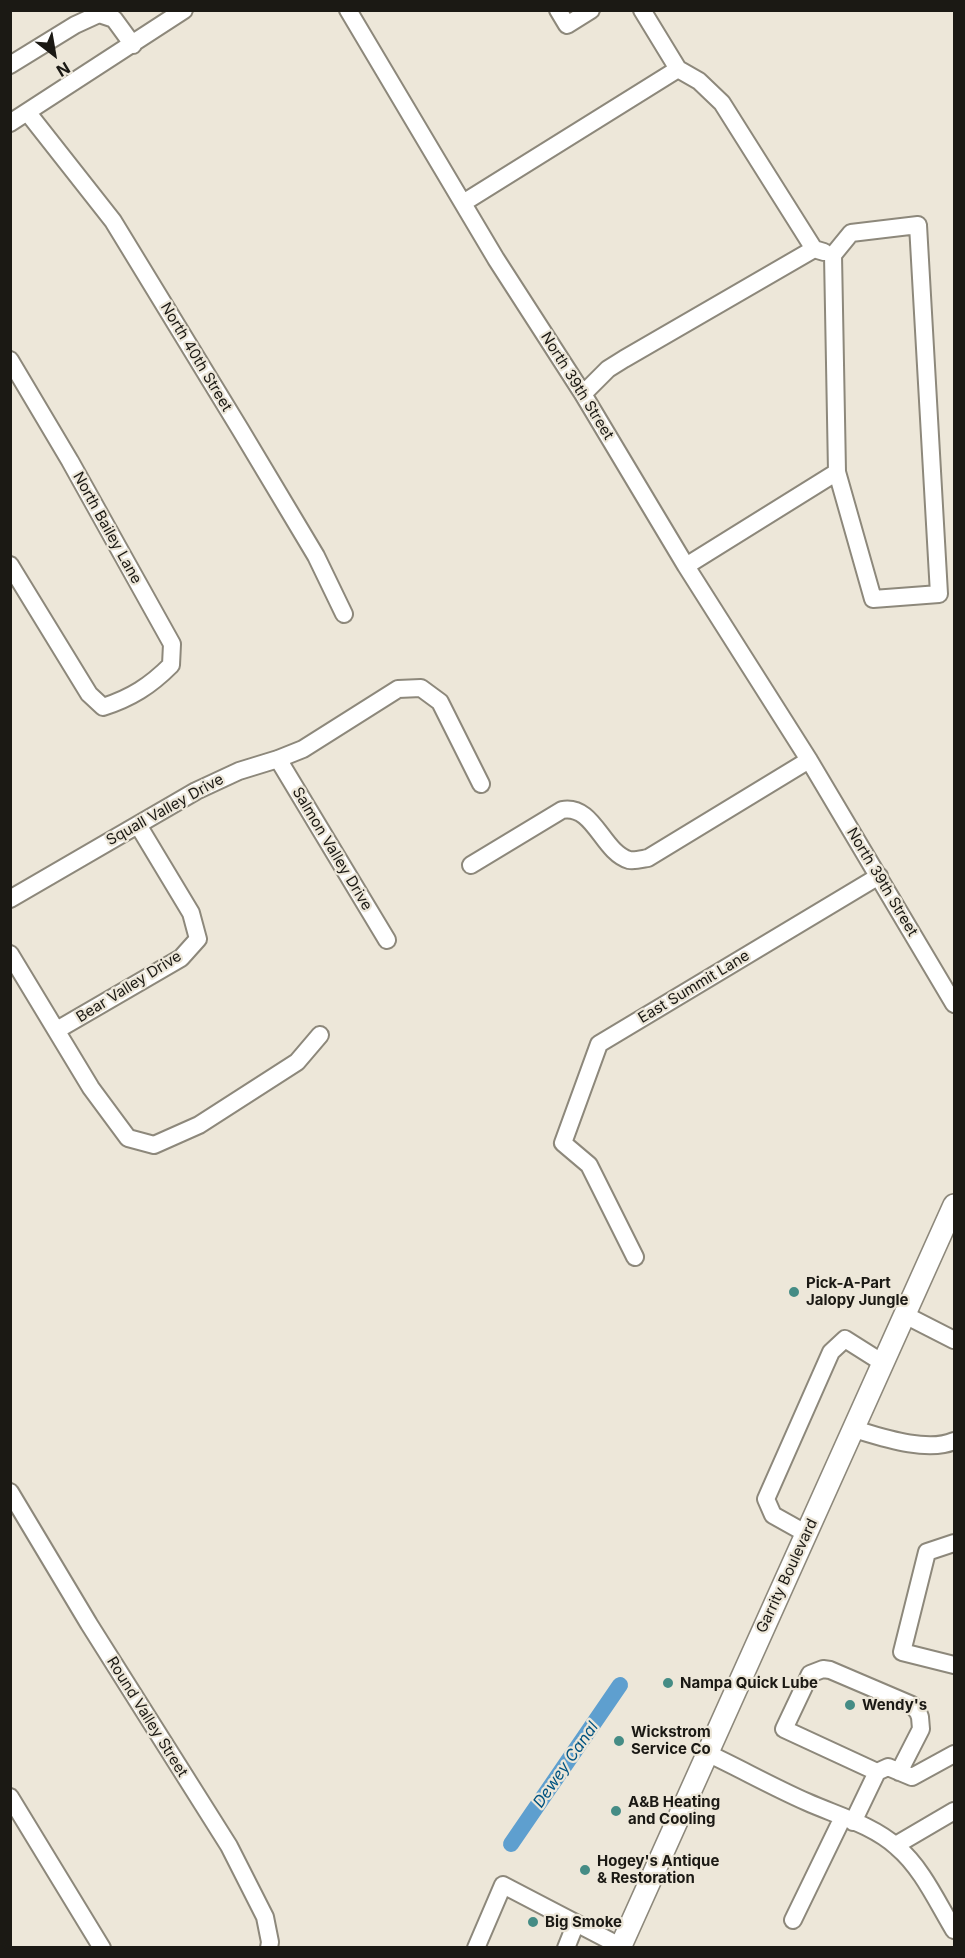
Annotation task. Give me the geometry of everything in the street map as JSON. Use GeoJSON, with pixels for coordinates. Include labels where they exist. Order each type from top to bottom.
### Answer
{"type":"FeatureCollection","features":[{"type":"Feature","properties":{"kind":"main road","name":"Garrity Boulevard"},"geometry":{"type":"LineString","coordinates":[[620,1947],[954,1205]]}},
{"type":"Feature","properties":{"kind":"street"},"geometry":{"type":"LineString","coordinates":[[10,123],[184,10]]}},
{"type":"Feature","properties":{"kind":"street","name":"North 39th Street"},"geometry":{"type":"LineString","coordinates":[[348,10],[496,259],[583,394],[686,566],[879,876],[954,1004]]}},
{"type":"Feature","properties":{"kind":"street"},"geometry":{"type":"LineString","coordinates":[[558,10],[567,25],[591,10]]}},
{"type":"Feature","properties":{"kind":"street"},"geometry":{"type":"LineString","coordinates":[[642,10],[678,69],[699,81],[722,103],[814,249],[833,255]]}},
{"type":"Feature","properties":{"kind":"street"},"geometry":{"type":"LineString","coordinates":[[10,65],[75,25],[99,14],[114,18],[133,45]]}},
{"type":"Feature","properties":{"kind":"street"},"geometry":{"type":"LineString","coordinates":[[463,203],[678,69]]}},
{"type":"Feature","properties":{"kind":"street","name":"North 40th Street"},"geometry":{"type":"LineString","coordinates":[[28,113],[113,221],[316,556],[344,614]]}},
{"type":"Feature","properties":{"kind":"street"},"geometry":{"type":"LineString","coordinates":[[918,225],[939,594],[873,599],[837,472],[833,255],[851,233],[918,225]]}},
{"type":"Feature","properties":{"kind":"street"},"geometry":{"type":"LineString","coordinates":[[583,394],[608,369],[814,249]]}},
{"type":"Feature","properties":{"kind":"street","name":"North Bailey Lane"},"geometry":{"type":"LineString","coordinates":[[10,360],[70,461],[172,644],[171,665],[141,692],[103,707],[89,694],[10,565]]}},
{"type":"Feature","properties":{"kind":"street"},"geometry":{"type":"LineString","coordinates":[[686,566],[837,472]]}},
{"type":"Feature","properties":{"kind":"street","name":"Squall Valley Drive"},"geometry":{"type":"LineString","coordinates":[[10,899],[196,791],[228,776],[303,749],[398,689],[421,688],[440,702],[481,784]]}},
{"type":"Feature","properties":{"kind":"street","name":"Salmon Valley Drive"},"geometry":{"type":"LineString","coordinates":[[278,759],[387,940]]}},
{"type":"Feature","properties":{"kind":"street"},"geometry":{"type":"LineString","coordinates":[[471,864],[562,810],[570,809],[584,815],[619,855],[631,861],[648,858],[808,760]]}},
{"type":"Feature","properties":{"kind":"street","name":"Bear Valley Drive"},"geometry":{"type":"LineString","coordinates":[[57,1030],[181,958],[198,939],[190,913],[138,825]]}},
{"type":"Feature","properties":{"kind":"street","name":"East Summit Lane"},"geometry":{"type":"LineString","coordinates":[[635,1257],[589,1165],[563,1143],[599,1044],[879,876]]}},
{"type":"Feature","properties":{"kind":"street"},"geometry":{"type":"LineString","coordinates":[[10,954],[91,1088],[128,1138],[154,1145],[199,1125],[297,1062],[320,1035]]}},
{"type":"Feature","properties":{"kind":"street"},"geometry":{"type":"LineString","coordinates":[[905,1315],[954,1340]]}},
{"type":"Feature","properties":{"kind":"street"},"geometry":{"type":"LineString","coordinates":[[807,1534],[773,1515],[766,1499],[831,1352],[845,1340],[883,1363]]}},
{"type":"Feature","properties":{"kind":"street"},"geometry":{"type":"LineString","coordinates":[[854,1429],[901,1443],[922,1445],[954,1441]]}},
{"type":"Feature","properties":{"kind":"street","name":"Round Valley Street"},"geometry":{"type":"LineString","coordinates":[[10,1492],[89,1624],[229,1846],[265,1917],[269,1947]]}},
{"type":"Feature","properties":{"kind":"street"},"geometry":{"type":"LineString","coordinates":[[954,1543],[927,1552],[902,1652],[954,1665]]}},
{"type":"Feature","properties":{"kind":"street"},"geometry":{"type":"LineString","coordinates":[[878,1772],[784,1729],[810,1674],[824,1669],[830,1670],[912,1705],[920,1717],[921,1729],[900,1772]]}},
{"type":"Feature","properties":{"kind":"street"},"geometry":{"type":"LineString","coordinates":[[707,1753],[874,1831],[896,1845],[908,1857],[924,1880],[954,1930]]}},
{"type":"Feature","properties":{"kind":"street"},"geometry":{"type":"LineString","coordinates":[[793,1920],[848,1820],[878,1772],[888,1767],[914,1777],[954,1754]]}},
{"type":"Feature","properties":{"kind":"street"},"geometry":{"type":"LineString","coordinates":[[10,1797],[102,1947]]}},
{"type":"Feature","properties":{"kind":"street"},"geometry":{"type":"LineString","coordinates":[[896,1845],[954,1811]]}},
{"type":"Feature","properties":{"kind":"street"},"geometry":{"type":"LineString","coordinates":[[476,1947],[503,1885],[620,1947]]}},
{"type":"Feature","properties":{"kind":"street"},"geometry":{"type":"LineString","coordinates":[[566,1947],[576,1923]]}},
{"type":"Feature","properties":{"kind":"waterway","name":"Dewey Canal"},"geometry":{"type":"LineString","coordinates":[[511,1844],[620,1685]]}},
{"type":"Feature","properties":{"kind":"place","name":"Pick-A-Part Jalopy Jungle"},"geometry":{"type":"Point","coordinates":[794,1292]}},
{"type":"Feature","properties":{"kind":"place","name":"Nampa Quick Lube"},"geometry":{"type":"Point","coordinates":[668,1683]}},
{"type":"Feature","properties":{"kind":"place","name":"Wendy's"},"geometry":{"type":"Point","coordinates":[850,1705]}},
{"type":"Feature","properties":{"kind":"place","name":"Wickstrom Service Co"},"geometry":{"type":"Point","coordinates":[619,1741]}},
{"type":"Feature","properties":{"kind":"place","name":"A&B Heating and Cooling"},"geometry":{"type":"Point","coordinates":[616,1811]}},
{"type":"Feature","properties":{"kind":"place","name":"Hogey's Antique & Restoration"},"geometry":{"type":"Point","coordinates":[585,1870]}},
{"type":"Feature","properties":{"kind":"place","name":"Big Smoke"},"geometry":{"type":"Point","coordinates":[533,1922]}}]}
